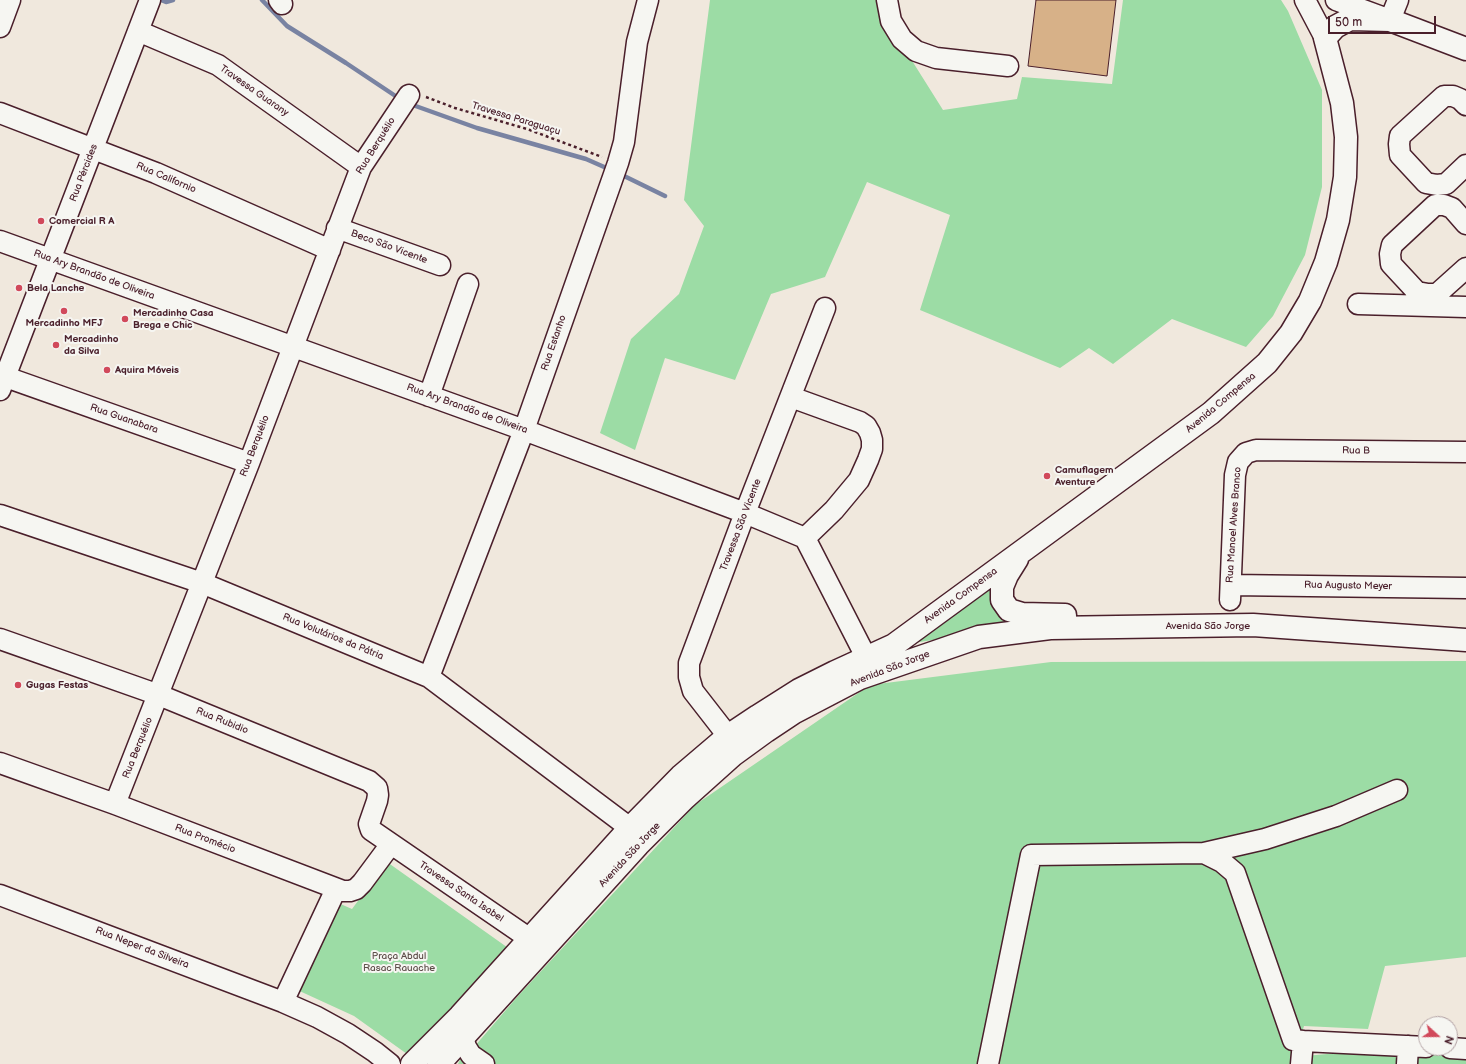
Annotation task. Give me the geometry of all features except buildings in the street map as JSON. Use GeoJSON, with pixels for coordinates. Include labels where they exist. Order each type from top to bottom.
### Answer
{"type":"FeatureCollection","features":[{"type":"Feature","properties":{"kind":"main road"},"geometry":{"type":"LineString","coordinates":[[1325,38],[1335,27],[1350,19],[1390,20],[1466,49]]}},
{"type":"Feature","properties":{"kind":"main road","name":"Avenida Compensa"},"geometry":{"type":"LineString","coordinates":[[894,645],[1211,413],[1267,363],[1291,333],[1310,301],[1326,262],[1338,220],[1345,177],[1346,137],[1342,103],[1325,38]]}},
{"type":"Feature","properties":{"kind":"main road"},"geometry":{"type":"LineString","coordinates":[[1023,552],[1007,575],[1002,587],[1002,600],[1010,610],[1022,614],[1364,620],[1466,629]]}},
{"type":"Feature","properties":{"kind":"main road","name":"Avenida São Jorge"},"geometry":{"type":"LineString","coordinates":[[439,1064],[638,845],[685,798],[733,755],[766,731],[793,713],[860,678],[979,637],[1050,628],[1253,626],[1466,640]]}},
{"type":"Feature","properties":{"kind":"main road","name":"Avenida São Jorge"},"geometry":{"type":"LineString","coordinates":[[412,1064],[460,1016],[630,828],[681,776],[728,736],[799,690],[894,645]]}},
{"type":"Feature","properties":{"kind":"street"},"geometry":{"type":"LineString","coordinates":[[0,28],[10,0]]}},
{"type":"Feature","properties":{"kind":"street","name":"Rua Pércides"},"geometry":{"type":"LineString","coordinates":[[2,381],[150,0]]}},
{"type":"Feature","properties":{"kind":"street","name":"Rua Estanho"},"geometry":{"type":"LineString","coordinates":[[429,677],[524,430],[618,163],[624,142],[637,42],[648,0]]}},
{"type":"Feature","properties":{"kind":"street"},"geometry":{"type":"LineString","coordinates":[[887,0],[892,21],[902,39],[916,51],[936,58],[1008,66]]}},
{"type":"Feature","properties":{"kind":"street","name":"Avenida Compensa"},"geometry":{"type":"LineString","coordinates":[[1305,0],[1325,38]]}},
{"type":"Feature","properties":{"kind":"street"},"geometry":{"type":"LineString","coordinates":[[1336,0],[1390,20],[1398,0]]}},
{"type":"Feature","properties":{"kind":"street","name":"Travessa Guarany"},"geometry":{"type":"LineString","coordinates":[[138,31],[218,66],[361,167]]}},
{"type":"Feature","properties":{"kind":"street","name":"Rua Berquélio"},"geometry":{"type":"LineString","coordinates":[[115,804],[249,463],[361,167],[409,95]]}},
{"type":"Feature","properties":{"kind":"street"},"geometry":{"type":"LineString","coordinates":[[1466,105],[1460,99],[1453,96],[1444,96],[1400,136],[1399,144],[1400,155],[1426,183],[1437,185],[1446,184],[1466,165]]}},
{"type":"Feature","properties":{"kind":"street","name":"Rua Californio"},"geometry":{"type":"LineString","coordinates":[[0,113],[156,173],[330,250]]}},
{"type":"Feature","properties":{"kind":"street"},"geometry":{"type":"LineString","coordinates":[[1444,205],[1446,184]]}},
{"type":"Feature","properties":{"kind":"street"},"geometry":{"type":"LineString","coordinates":[[1427,300],[1417,292],[1391,264],[1390,254],[1392,245],[1435,205],[1444,205],[1452,208],[1466,224]]}},
{"type":"Feature","properties":{"kind":"street","name":"Beco São Vicente"},"geometry":{"type":"LineString","coordinates":[[337,228],[440,265]]}},
{"type":"Feature","properties":{"kind":"street","name":"Rua Ary Brandão de Oliveira"},"geometry":{"type":"LineString","coordinates":[[0,241],[524,430],[745,513],[805,538]]}},
{"type":"Feature","properties":{"kind":"street"},"geometry":{"type":"LineString","coordinates":[[1427,300],[1437,294],[1466,268]]}},
{"type":"Feature","properties":{"kind":"street"},"geometry":{"type":"LineString","coordinates":[[429,396],[468,284]]}},
{"type":"Feature","properties":{"kind":"street"},"geometry":{"type":"LineString","coordinates":[[1358,304],[1427,300],[1466,308]]}},
{"type":"Feature","properties":{"kind":"street","name":"Travessa São Vicente"},"geometry":{"type":"LineString","coordinates":[[728,736],[693,691],[689,676],[690,663],[745,513],[825,308]]}},
{"type":"Feature","properties":{"kind":"street","name":"Rua Guanabara"},"geometry":{"type":"LineString","coordinates":[[2,381],[249,463]]}},
{"type":"Feature","properties":{"kind":"street"},"geometry":{"type":"LineString","coordinates":[[791,397],[860,422],[866,426],[870,433],[872,449],[859,480],[834,510],[805,538],[866,657]]}},
{"type":"Feature","properties":{"kind":"street","name":"Rua B"},"geometry":{"type":"LineString","coordinates":[[1246,454],[1256,450],[1466,452]]}},
{"type":"Feature","properties":{"kind":"street","name":"Rua Manoel Alves Branco"},"geometry":{"type":"LineString","coordinates":[[1230,592],[1235,475],[1238,462],[1246,454]]}},
{"type":"Feature","properties":{"kind":"street","name":"Rua Volutários da Pátria"},"geometry":{"type":"LineString","coordinates":[[0,515],[202,583],[429,677],[630,828]]}},
{"type":"Feature","properties":{"kind":"street","name":"Rua Augusto Meyer"},"geometry":{"type":"LineString","coordinates":[[1230,592],[1466,588]]}},
{"type":"Feature","properties":{"kind":"street","name":"Rua Rubidio"},"geometry":{"type":"LineString","coordinates":[[0,638],[159,695],[369,781],[377,788],[378,794],[369,824],[371,830],[391,844]]}},
{"type":"Feature","properties":{"kind":"street","name":"Rua Promécio"},"geometry":{"type":"LineString","coordinates":[[0,762],[343,891],[350,892],[356,889],[391,844]]}},
{"type":"Feature","properties":{"kind":"street"},"geometry":{"type":"LineString","coordinates":[[988,1064],[1031,855],[1204,853],[1265,839],[1336,816],[1397,790]]}},
{"type":"Feature","properties":{"kind":"street"},"geometry":{"type":"LineString","coordinates":[[1235,873],[1239,862],[1246,851],[1265,839]]}},
{"type":"Feature","properties":{"kind":"street","name":"Travessa Santa Isabel"},"geometry":{"type":"LineString","coordinates":[[391,844],[530,939]]}},
{"type":"Feature","properties":{"kind":"street"},"geometry":{"type":"LineString","coordinates":[[1204,853],[1222,862],[1235,873],[1293,1040],[1414,1052]]}},
{"type":"Feature","properties":{"kind":"street"},"geometry":{"type":"LineString","coordinates":[[283,1002],[336,889]]}},
{"type":"Feature","properties":{"kind":"street","name":"Rua Neper da Silveira"},"geometry":{"type":"LineString","coordinates":[[0,895],[283,1002],[348,1034],[390,1064]]}},
{"type":"Feature","properties":{"kind":"street"},"geometry":{"type":"LineString","coordinates":[[463,1038],[471,1055],[484,1064]]}},
{"type":"Feature","properties":{"kind":"street"},"geometry":{"type":"LineString","coordinates":[[1301,1064],[1303,1041]]}},
{"type":"Feature","properties":{"kind":"path","name":"Travessa Paraguaçu"},"geometry":{"type":"LineString","coordinates":[[409,95],[417,93],[455,108],[527,129],[618,163]]}},
{"type":"Feature","properties":{"kind":"green space"},"geometry":{"type":"Polygon","coordinates":[[[710,0],[881,0],[882,13],[943,110],[1017,99],[1022,77],[1112,84],[1123,0],[1281,0],[1288,11],[1322,90],[1322,187],[1305,255],[1273,316],[1246,347],[1172,319],[1113,364],[1089,348],[1060,368],[920,310],[950,215],[867,182],[825,277],[771,294],[735,380],[665,358],[635,450],[600,433],[631,339],[679,294],[704,226],[684,200],[710,0]]]}},
{"type":"Feature","properties":{"kind":"green space"},"geometry":{"type":"Polygon","coordinates":[[[1000,577],[996,598],[1061,620],[907,644],[1000,577]]]}},
{"type":"Feature","properties":{"kind":"green space"},"geometry":{"type":"Polygon","coordinates":[[[1466,661],[1466,957],[1385,966],[1368,1029],[1304,1026],[1294,1057],[1418,1046],[1418,1056],[1458,1056],[1458,1045],[1466,1042],[1466,1064],[458,1064],[466,1047],[474,1047],[518,996],[695,805],[870,685],[1051,662],[1466,661]]]}},
{"type":"Feature","properties":{"kind":"green space","name":"Praça Abdul Rasac Rauache"},"geometry":{"type":"Polygon","coordinates":[[[387,862],[511,950],[407,1054],[354,1016],[293,988],[329,899],[352,909],[387,862]]]}},
{"type":"Feature","properties":{"kind":"waterway"},"geometry":{"type":"LineString","coordinates":[[161,0],[166,2],[173,0]]}},
{"type":"Feature","properties":{"kind":"waterway"},"geometry":{"type":"LineString","coordinates":[[262,0],[287,26],[400,99]]}},
{"type":"Feature","properties":{"kind":"waterway"},"geometry":{"type":"LineString","coordinates":[[410,104],[477,128],[586,159],[611,170]]}},
{"type":"Feature","properties":{"kind":"waterway"},"geometry":{"type":"LineString","coordinates":[[620,174],[665,196]]}},
{"type":"Feature","properties":{"kind":"place","name":"Comercial R A"},"geometry":{"type":"Point","coordinates":[41,221]}},
{"type":"Feature","properties":{"kind":"place","name":"Bela Lanche"},"geometry":{"type":"Point","coordinates":[19,288]}},
{"type":"Feature","properties":{"kind":"place","name":"Mercadinho MFJ"},"geometry":{"type":"Point","coordinates":[64,311]}},
{"type":"Feature","properties":{"kind":"place","name":"Mercadinho Casa Brega e Chic"},"geometry":{"type":"Point","coordinates":[125,319]}},
{"type":"Feature","properties":{"kind":"place","name":"Mercadinho da Silva"},"geometry":{"type":"Point","coordinates":[56,345]}},
{"type":"Feature","properties":{"kind":"place","name":"Aquira Móveis"},"geometry":{"type":"Point","coordinates":[107,370]}},
{"type":"Feature","properties":{"kind":"place","name":"Camuflagem Aventure"},"geometry":{"type":"Point","coordinates":[1047,476]}},
{"type":"Feature","properties":{"kind":"place","name":"Gugas Festas"},"geometry":{"type":"Point","coordinates":[18,685]}}]}
